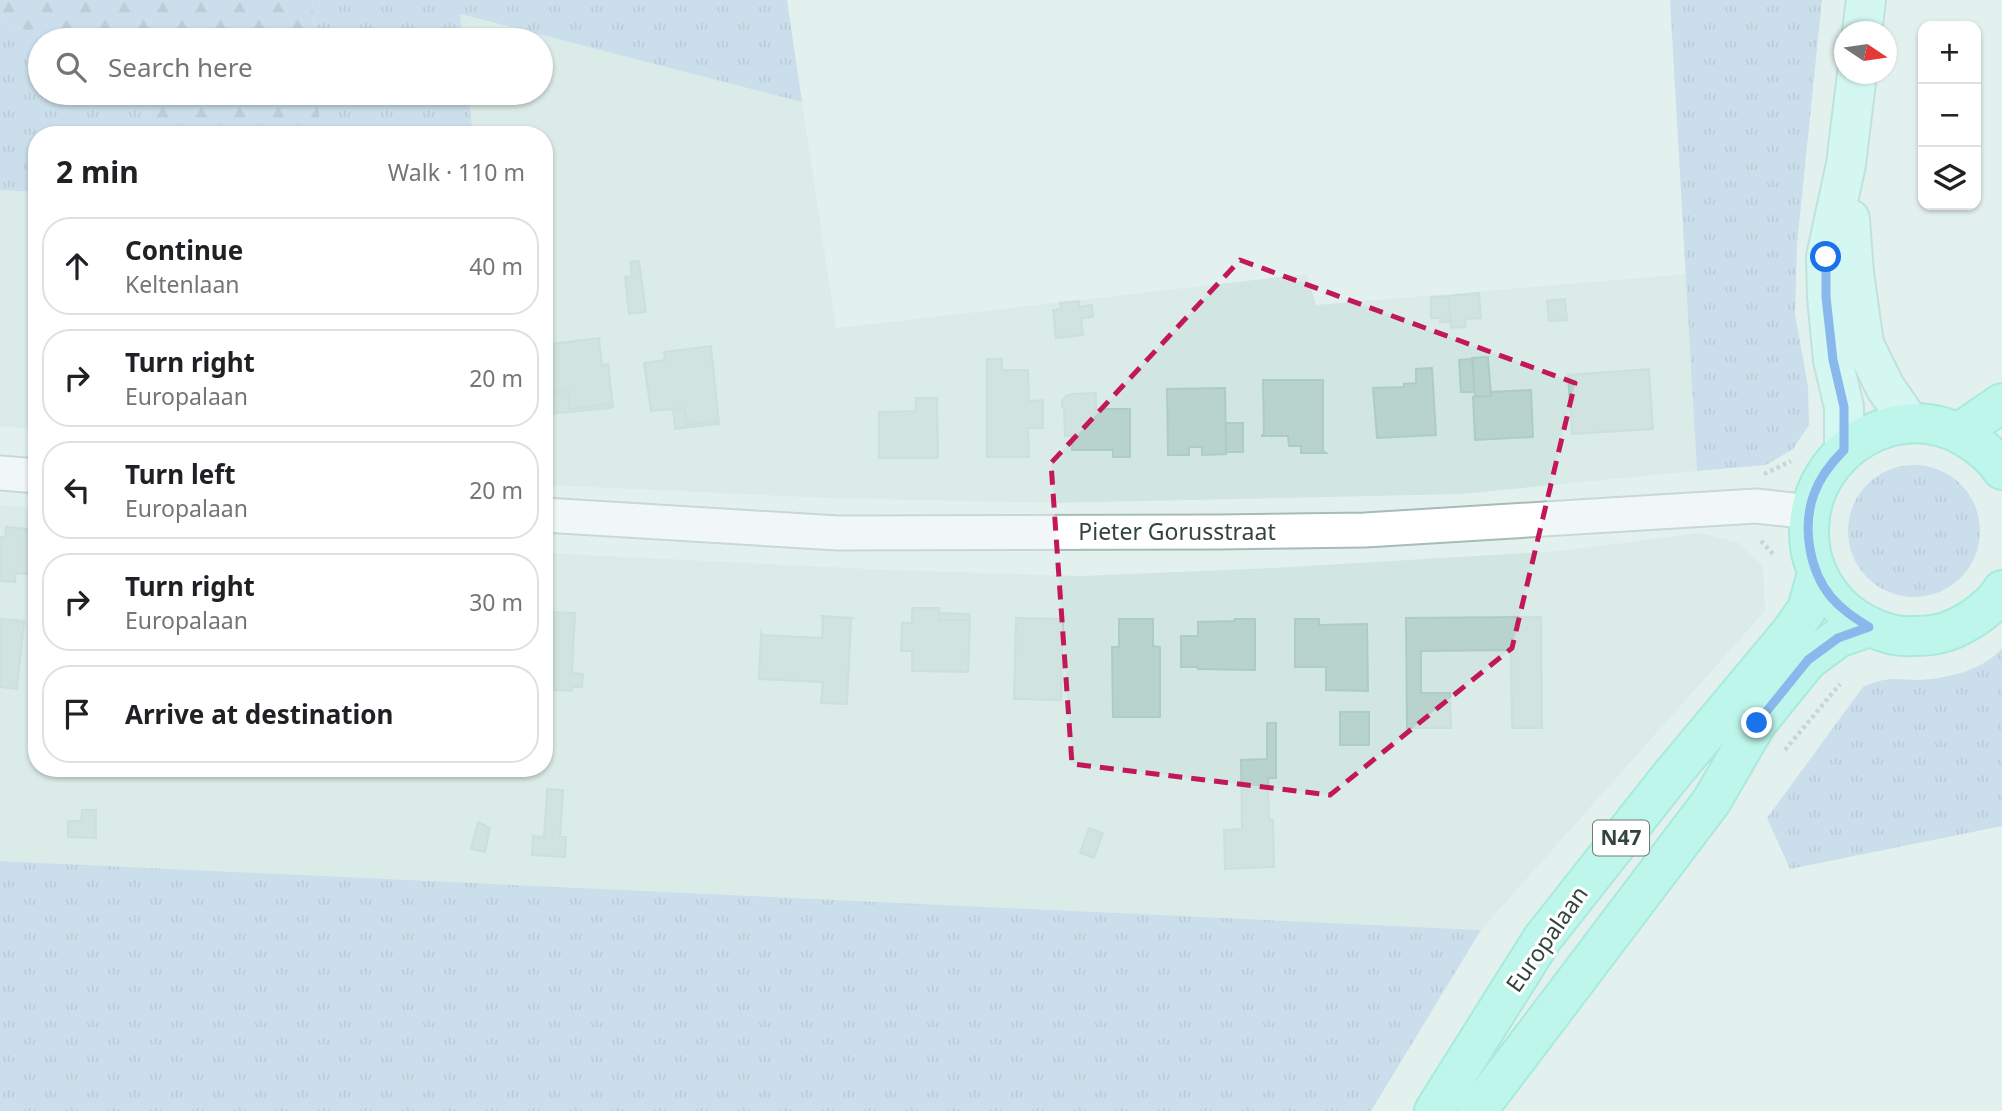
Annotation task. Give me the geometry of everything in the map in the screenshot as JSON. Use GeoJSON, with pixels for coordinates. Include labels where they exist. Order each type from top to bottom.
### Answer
{"type":"FeatureCollection","features":[{"type":"Feature","properties":{"kind":"main road"},"geometry":{"type":"LineString","coordinates":[[1863,21],[1866,0]]}},
{"type":"Feature","properties":{"kind":"main road"},"geometry":{"type":"LineString","coordinates":[[1844,450],[1844,407],[1833,360],[1826,297],[1826,257],[1846,164],[1856,84]]}},
{"type":"Feature","properties":{"kind":"main road"},"geometry":{"type":"LineString","coordinates":[[1846,164],[1854,273],[1864,344],[1885,387],[1910,423]]}},
{"type":"Feature","properties":{"kind":"main road"},"geometry":{"type":"LineString","coordinates":[[1958,433],[2002,403]]}},
{"type":"Feature","properties":{"kind":"main road","name":"Europalaan"},"geometry":{"type":"LineString","coordinates":[[2002,470],[1981,447],[1958,433],[1935,425],[1910,423],[1875,431],[1844,450],[1822,478],[1814,494],[1810,512],[1809,544],[1817,574],[1830,596],[1848,614],[1869,627],[1904,637],[1940,634],[1974,619],[2002,590]]}},
{"type":"Feature","properties":{"kind":"main road","name":"Europalaan"},"geometry":{"type":"LineString","coordinates":[[1434,1111],[1542,939],[1669,778],[1808,609],[1817,574]]}},
{"type":"Feature","properties":{"kind":"main road","name":"Europalaan"},"geometry":{"type":"LineString","coordinates":[[1477,1111],[1711,802],[1757,723],[1808,660],[1838,638],[1869,627]]}},
{"type":"Feature","properties":{"kind":"street"},"geometry":{"type":"LineString","coordinates":[[0,473],[28,475]]}},
{"type":"Feature","properties":{"kind":"street","name":"Pieter Gorusstraat"},"geometry":{"type":"LineString","coordinates":[[553,516],[838,533],[878,533],[1365,530],[1756,506],[1810,512]]}},
{"type":"Feature","properties":{"kind":"path"},"geometry":{"type":"LineString","coordinates":[[1757,476],[1796,458]]}},
{"type":"Feature","properties":{"kind":"path"},"geometry":{"type":"LineString","coordinates":[[1783,753],[1845,677]]}},
{"type":"Feature","properties":{"kind":"highlighted area"},"geometry":{"type":"Polygon","coordinates":[[[1240,260],[1575,383],[1512,648],[1330,795],[1072,764],[1051,463],[1240,260]]]}},
{"type":"Feature","properties":{"kind":"shaded area"},"geometry":{"type":"Polygon","coordinates":[[[459,14],[514,28],[461,28],[459,14]]]}},
{"type":"Feature","properties":{"kind":"shaded area"},"geometry":{"type":"Polygon","coordinates":[[[553,38],[802,102],[836,328],[1307,274],[1316,305],[1687,274],[1697,471],[1461,494],[1050,503],[827,498],[553,485],[553,126],[472,126],[469,105],[553,105],[553,38]]]}},
{"type":"Feature","properties":{"kind":"shaded area"},"geometry":{"type":"Polygon","coordinates":[[[0,190],[28,192],[28,428],[0,427],[0,190]]]}},
{"type":"Feature","properties":{"kind":"shaded area"},"geometry":{"type":"Polygon","coordinates":[[[0,505],[28,507],[28,777],[553,777],[553,553],[1081,576],[1559,551],[1702,533],[1739,543],[1763,566],[1765,611],[1481,930],[0,861],[0,505]]]}},
{"type":"Feature","properties":{"kind":"green space"},"geometry":{"type":"Polygon","coordinates":[[[0,0],[312,0],[314,28],[28,28],[28,31],[0,20],[0,0]]]}},
{"type":"Feature","properties":{"kind":"green space"},"geometry":{"type":"Polygon","coordinates":[[[312,0],[787,0],[802,102],[553,38],[553,28],[514,28],[460,14],[461,28],[314,28],[312,0]]]}},
{"type":"Feature","properties":{"kind":"green space"},"geometry":{"type":"Polygon","coordinates":[[[1670,0],[1822,0],[1797,244],[1795,314],[1808,387],[1809,425],[1793,449],[1766,465],[1697,471],[1670,0]]]}},
{"type":"Feature","properties":{"kind":"green space"},"geometry":{"type":"Polygon","coordinates":[[[0,20],[28,31],[28,105],[150,105],[153,126],[28,126],[28,192],[0,190],[0,20]]]}},
{"type":"Feature","properties":{"kind":"green space"},"geometry":{"type":"Polygon","coordinates":[[[150,105],[319,105],[320,126],[153,126],[150,105]]]}},
{"type":"Feature","properties":{"kind":"green space"},"geometry":{"type":"Polygon","coordinates":[[[319,105],[469,105],[472,126],[320,126],[319,105]]]}},
{"type":"Feature","properties":{"kind":"green space"},"geometry":{"type":"Polygon","coordinates":[[[1914,465],[1939,470],[1961,484],[1975,506],[1980,531],[1975,556],[1961,578],[1939,592],[1914,597],[1889,592],[1867,578],[1853,556],[1848,531],[1853,506],[1867,484],[1889,470],[1914,465]]]}},
{"type":"Feature","properties":{"kind":"green space"},"geometry":{"type":"Polygon","coordinates":[[[2002,648],[2002,826],[1790,869],[1767,818],[1863,687],[1892,679],[1917,680],[1951,676],[1985,663],[2002,648]]]}},
{"type":"Feature","properties":{"kind":"green space"},"geometry":{"type":"Polygon","coordinates":[[[0,861],[1481,930],[1371,1111],[0,1111],[0,861]]]}},
{"type":"Feature","properties":{"kind":"building"},"geometry":{"type":"Polygon","coordinates":[[[639,261],[646,312],[629,314],[625,277],[632,276],[630,262],[639,261]]]}},
{"type":"Feature","properties":{"kind":"building"},"geometry":{"type":"Polygon","coordinates":[[[1479,293],[1481,318],[1466,319],[1465,327],[1451,328],[1449,296],[1479,293]]]}},
{"type":"Feature","properties":{"kind":"building"},"geometry":{"type":"Polygon","coordinates":[[[1449,296],[1450,322],[1431,318],[1431,297],[1449,296]]]}},
{"type":"Feature","properties":{"kind":"building"},"geometry":{"type":"Polygon","coordinates":[[[1565,299],[1567,320],[1549,321],[1547,301],[1565,299]]]}},
{"type":"Feature","properties":{"kind":"building"},"geometry":{"type":"Polygon","coordinates":[[[1079,301],[1079,307],[1092,305],[1093,317],[1081,318],[1083,335],[1056,338],[1053,310],[1061,309],[1060,303],[1079,301]]]}},
{"type":"Feature","properties":{"kind":"building"},"geometry":{"type":"Polygon","coordinates":[[[599,338],[602,365],[608,364],[613,407],[610,408],[608,404],[570,409],[568,390],[553,393],[553,344],[599,338]]]}},
{"type":"Feature","properties":{"kind":"building"},"geometry":{"type":"Polygon","coordinates":[[[711,346],[719,424],[716,424],[716,421],[687,425],[685,408],[651,411],[644,363],[665,360],[664,352],[711,346]]]}},
{"type":"Feature","properties":{"kind":"building"},"geometry":{"type":"Polygon","coordinates":[[[1488,357],[1491,396],[1475,397],[1472,358],[1488,357]]]}},
{"type":"Feature","properties":{"kind":"building"},"geometry":{"type":"Polygon","coordinates":[[[987,359],[1002,359],[1002,370],[1028,370],[1029,401],[1043,400],[1043,428],[1028,428],[1029,457],[987,457],[987,359]]]}},
{"type":"Feature","properties":{"kind":"building"},"geometry":{"type":"Polygon","coordinates":[[[1473,359],[1474,392],[1461,392],[1459,360],[1473,359]]]}},
{"type":"Feature","properties":{"kind":"building"},"geometry":{"type":"Polygon","coordinates":[[[1432,368],[1436,435],[1377,438],[1373,388],[1404,387],[1404,384],[1416,383],[1416,369],[1432,368]]]}},
{"type":"Feature","properties":{"kind":"building"},"geometry":{"type":"Polygon","coordinates":[[[1649,369],[1653,429],[1572,434],[1568,375],[1649,369]]]}},
{"type":"Feature","properties":{"kind":"building"},"geometry":{"type":"Polygon","coordinates":[[[1263,380],[1323,380],[1323,451],[1326,453],[1301,453],[1301,446],[1289,446],[1288,436],[1262,436],[1263,380]]]}},
{"type":"Feature","properties":{"kind":"building"},"geometry":{"type":"Polygon","coordinates":[[[1225,388],[1226,454],[1202,455],[1202,447],[1189,447],[1189,455],[1168,455],[1167,389],[1225,388]]]}},
{"type":"Feature","properties":{"kind":"building"},"geometry":{"type":"Polygon","coordinates":[[[568,390],[570,409],[608,404],[610,408],[553,414],[553,392],[568,390]]]}},
{"type":"Feature","properties":{"kind":"building"},"geometry":{"type":"Polygon","coordinates":[[[1531,390],[1533,437],[1475,440],[1473,397],[1491,396],[1490,392],[1531,390]]]}},
{"type":"Feature","properties":{"kind":"building"},"geometry":{"type":"Polygon","coordinates":[[[1096,393],[1096,409],[1130,409],[1130,457],[1113,457],[1113,450],[1072,450],[1072,436],[1065,436],[1066,411],[1062,407],[1062,401],[1072,394],[1096,393]]]}},
{"type":"Feature","properties":{"kind":"building"},"geometry":{"type":"Polygon","coordinates":[[[916,398],[937,398],[938,458],[879,458],[879,412],[915,411],[916,398]]]}},
{"type":"Feature","properties":{"kind":"building"},"geometry":{"type":"Polygon","coordinates":[[[685,408],[687,425],[716,421],[716,424],[675,429],[673,409],[685,408]]]}},
{"type":"Feature","properties":{"kind":"building"},"geometry":{"type":"Polygon","coordinates":[[[1226,423],[1243,423],[1243,452],[1226,452],[1226,423]]]}},
{"type":"Feature","properties":{"kind":"building"},"geometry":{"type":"Polygon","coordinates":[[[6,527],[28,529],[28,574],[16,573],[15,582],[0,581],[0,537],[5,537],[6,527]]]}},
{"type":"Feature","properties":{"kind":"building"},"geometry":{"type":"Polygon","coordinates":[[[912,608],[939,608],[939,620],[970,620],[968,672],[912,671],[912,651],[901,651],[902,623],[912,623],[912,608]]]}},
{"type":"Feature","properties":{"kind":"building"},"geometry":{"type":"Polygon","coordinates":[[[553,612],[575,613],[572,673],[583,674],[582,687],[572,687],[572,691],[553,690],[553,612]]]}},
{"type":"Feature","properties":{"kind":"building"},"geometry":{"type":"Polygon","coordinates":[[[939,613],[969,614],[970,620],[939,620],[939,613]]]}},
{"type":"Feature","properties":{"kind":"building"},"geometry":{"type":"Polygon","coordinates":[[[821,616],[854,618],[851,619],[847,704],[821,703],[823,682],[759,679],[761,633],[822,638],[821,616]]]}},
{"type":"Feature","properties":{"kind":"building"},"geometry":{"type":"Polygon","coordinates":[[[1541,617],[1542,728],[1512,728],[1511,650],[1421,651],[1421,693],[1450,693],[1451,728],[1407,728],[1406,618],[1541,617]]]}},
{"type":"Feature","properties":{"kind":"building"},"geometry":{"type":"Polygon","coordinates":[[[1016,618],[1063,619],[1061,700],[1014,699],[1016,618]]]}},
{"type":"Feature","properties":{"kind":"building"},"geometry":{"type":"Polygon","coordinates":[[[0,619],[24,621],[17,689],[0,687],[0,619]]]}},
{"type":"Feature","properties":{"kind":"building"},"geometry":{"type":"Polygon","coordinates":[[[1119,619],[1153,619],[1153,646],[1160,647],[1160,717],[1113,717],[1112,647],[1119,647],[1119,619]]]}},
{"type":"Feature","properties":{"kind":"building"},"geometry":{"type":"Polygon","coordinates":[[[1255,619],[1255,670],[1181,667],[1181,636],[1198,636],[1198,622],[1255,619]]]}},
{"type":"Feature","properties":{"kind":"building"},"geometry":{"type":"Polygon","coordinates":[[[1295,619],[1319,619],[1319,625],[1367,624],[1368,691],[1326,690],[1326,667],[1295,667],[1295,619]]]}},
{"type":"Feature","properties":{"kind":"building"},"geometry":{"type":"Polygon","coordinates":[[[1340,712],[1369,712],[1369,745],[1340,745],[1340,712]]]}},
{"type":"Feature","properties":{"kind":"building"},"geometry":{"type":"Polygon","coordinates":[[[1267,723],[1276,723],[1276,778],[1268,778],[1269,819],[1273,820],[1274,867],[1225,869],[1224,830],[1242,829],[1241,760],[1267,759],[1267,723]]]}},
{"type":"Feature","properties":{"kind":"building"},"geometry":{"type":"Polygon","coordinates":[[[547,789],[563,790],[560,837],[566,837],[565,857],[532,855],[533,836],[544,837],[547,789]]]}},
{"type":"Feature","properties":{"kind":"building"},"geometry":{"type":"Polygon","coordinates":[[[82,810],[96,810],[96,838],[68,837],[68,821],[81,821],[82,810]]]}},
{"type":"Feature","properties":{"kind":"building"},"geometry":{"type":"Polygon","coordinates":[[[478,822],[490,828],[485,852],[471,849],[478,822]]]}},
{"type":"Feature","properties":{"kind":"building"},"geometry":{"type":"Polygon","coordinates":[[[1089,828],[1103,833],[1094,858],[1080,853],[1089,828]]]}},
{"type":"Feature","properties":{"kind":"route"},"geometry":{"type":"LineString","coordinates":[[1757,723],[1816,653],[1838,638],[1869,627],[1848,614],[1830,596],[1817,574],[1809,544],[1810,512],[1814,494],[1832,463],[1844,450],[1844,407],[1833,360],[1826,297],[1826,257]]}}]}
